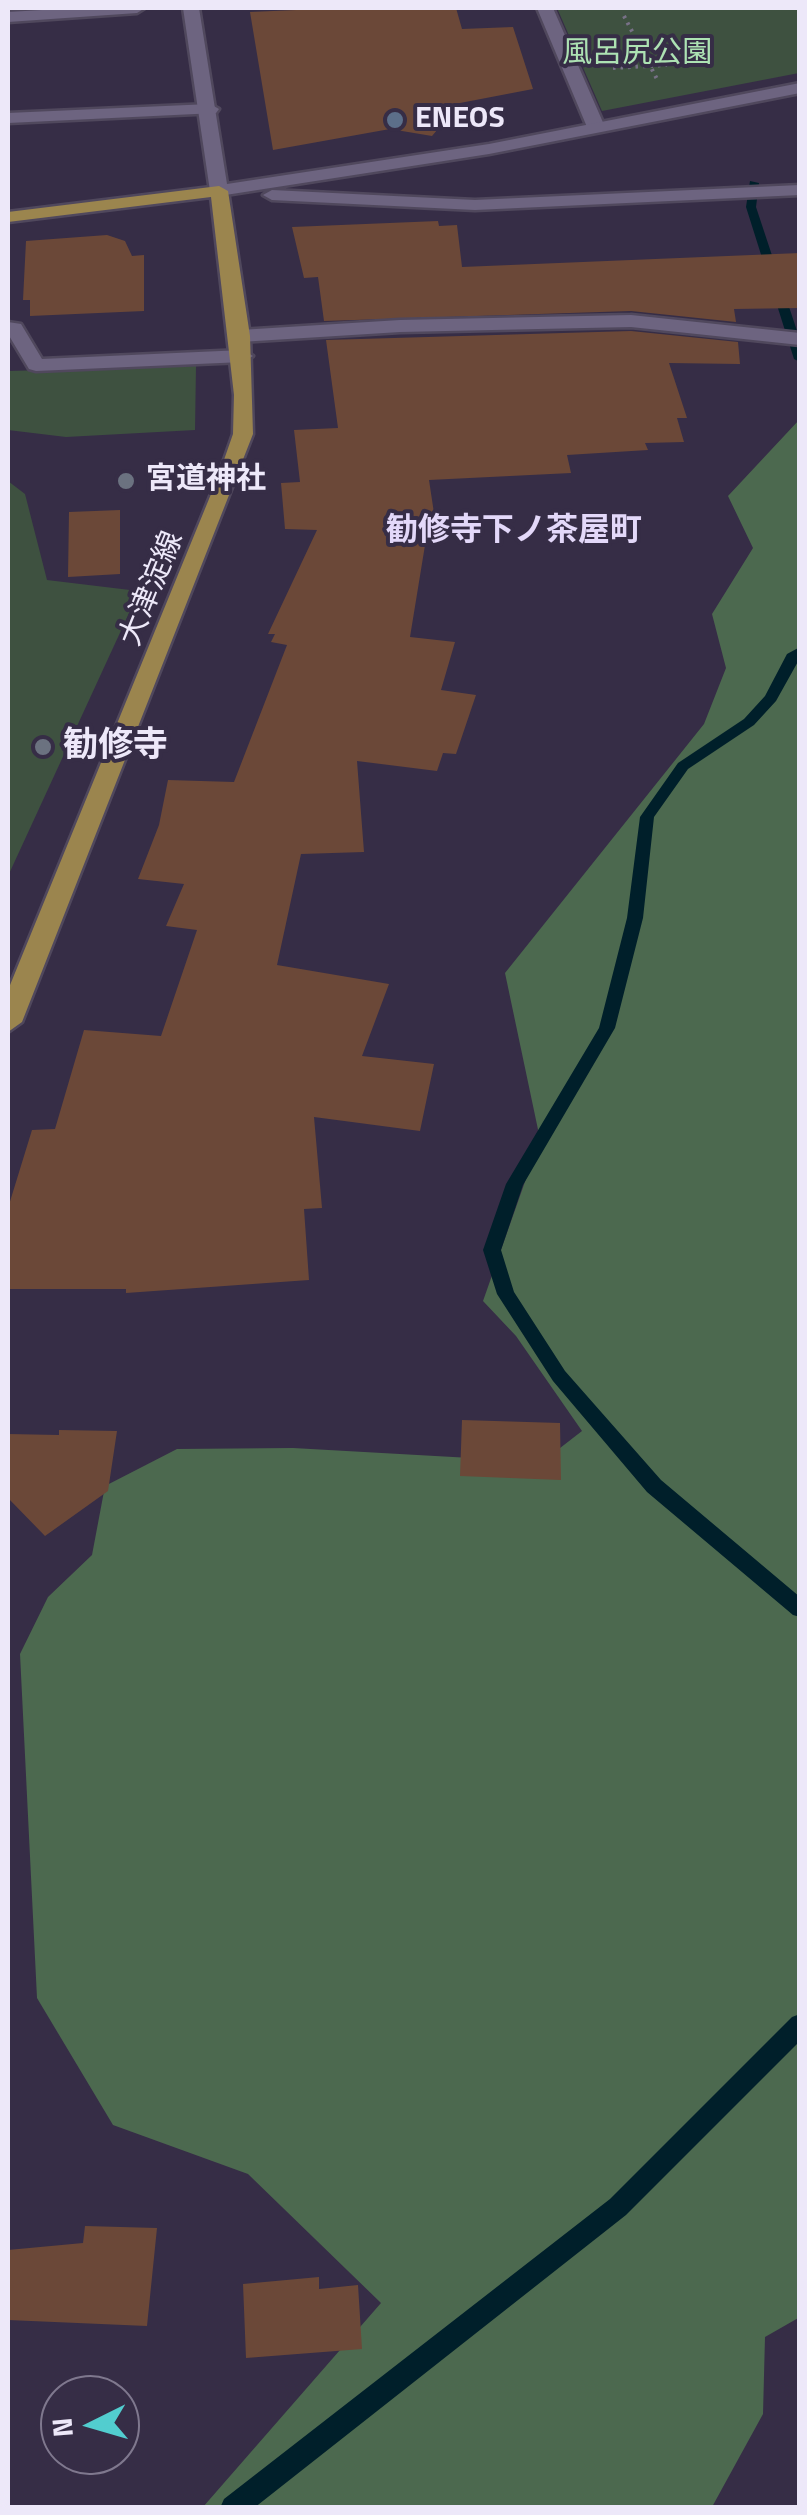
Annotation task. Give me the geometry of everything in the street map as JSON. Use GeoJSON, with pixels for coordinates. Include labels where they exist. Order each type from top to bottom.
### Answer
{"type":"FeatureCollection","features":[{"type":"Feature","properties":{"kind":"main road"},"geometry":{"type":"LineString","coordinates":[[8,217],[220,191]]}},
{"type":"Feature","properties":{"kind":"main road","name":"大津淀線"},"geometry":{"type":"LineString","coordinates":[[8,1022],[243,434],[242,346],[220,191]]}},
{"type":"Feature","properties":{"kind":"street"},"geometry":{"type":"LineString","coordinates":[[8,17],[137,8]]}},
{"type":"Feature","properties":{"kind":"street"},"geometry":{"type":"LineString","coordinates":[[191,8],[210,108],[220,191]]}},
{"type":"Feature","properties":{"kind":"street"},"geometry":{"type":"LineString","coordinates":[[545,8],[596,127]]}},
{"type":"Feature","properties":{"kind":"street"},"geometry":{"type":"LineString","coordinates":[[220,191],[800,88]]}},
{"type":"Feature","properties":{"kind":"street"},"geometry":{"type":"LineString","coordinates":[[8,118],[210,108]]}},
{"type":"Feature","properties":{"kind":"street"},"geometry":{"type":"LineString","coordinates":[[220,191],[476,205],[800,190]]}},
{"type":"Feature","properties":{"kind":"street"},"geometry":{"type":"LineString","coordinates":[[8,328],[14,328],[36,365],[418,326],[631,321],[800,340]]}},
{"type":"Feature","properties":{"kind":"path"},"geometry":{"type":"LineString","coordinates":[[624,16],[662,87]]}},
{"type":"Feature","properties":{"kind":"green space","name":"風呂尻公園"},"geometry":{"type":"Polygon","coordinates":[[[557,8],[799,8],[799,73],[602,111],[557,8]]]}},
{"type":"Feature","properties":{"kind":"green space"},"geometry":{"type":"Polygon","coordinates":[[[196,366],[195,430],[66,437],[8,430],[8,371],[196,366]]]}},
{"type":"Feature","properties":{"kind":"green space"},"geometry":{"type":"Polygon","coordinates":[[[799,420],[800,2317],[765,2337],[763,2414],[712,2507],[203,2507],[381,2303],[248,2174],[113,2125],[37,1998],[20,1654],[48,1597],[92,1555],[105,1486],[177,1449],[293,1448],[542,1462],[582,1431],[516,1336],[483,1301],[540,1139],[505,973],[704,724],[726,668],[712,614],[753,548],[728,496],[799,420]]]}},
{"type":"Feature","properties":{"kind":"green space","name":"勧修寺"},"geometry":{"type":"Polygon","coordinates":[[[8,481],[25,494],[47,580],[130,590],[136,598],[8,876],[8,481]]]}},
{"type":"Feature","properties":{"kind":"building"},"geometry":{"type":"Polygon","coordinates":[[[456,8],[462,29],[513,27],[533,89],[460,103],[432,136],[390,129],[273,150],[250,12],[456,8]]]}},
{"type":"Feature","properties":{"kind":"building"},"geometry":{"type":"Polygon","coordinates":[[[438,221],[439,226],[457,225],[462,267],[800,253],[800,308],[734,309],[736,322],[631,311],[324,321],[318,277],[304,278],[292,227],[438,221]]]}},
{"type":"Feature","properties":{"kind":"building"},"geometry":{"type":"Polygon","coordinates":[[[107,235],[125,241],[132,256],[144,255],[144,311],[30,316],[30,300],[23,300],[26,241],[107,235]]]}},
{"type":"Feature","properties":{"kind":"building"},"geometry":{"type":"Polygon","coordinates":[[[631,331],[738,342],[740,364],[669,363],[687,418],[677,418],[684,442],[645,443],[648,450],[567,455],[571,473],[429,480],[437,533],[427,533],[410,637],[455,642],[441,690],[476,695],[456,754],[443,753],[437,771],[357,761],[364,852],[301,854],[277,965],[389,984],[362,1056],[434,1064],[420,1131],[314,1117],[322,1208],[304,1209],[309,1280],[126,1293],[126,1289],[8,1289],[8,1208],[32,1130],[55,1129],[84,1030],[161,1036],[197,930],[166,926],[184,884],[138,879],[159,825],[168,780],[234,782],[287,645],[271,642],[275,634],[268,634],[317,530],[285,529],[281,483],[300,482],[294,430],[338,428],[326,340],[631,331]]]}},
{"type":"Feature","properties":{"kind":"building"},"geometry":{"type":"Polygon","coordinates":[[[120,510],[120,574],[68,577],[69,512],[120,510]]]}},
{"type":"Feature","properties":{"kind":"building"},"geometry":{"type":"Polygon","coordinates":[[[462,1420],[560,1423],[561,1480],[460,1476],[462,1420]]]}},
{"type":"Feature","properties":{"kind":"building"},"geometry":{"type":"Polygon","coordinates":[[[59,1430],[117,1431],[108,1491],[45,1536],[8,1498],[8,1434],[59,1435],[59,1430]]]}},
{"type":"Feature","properties":{"kind":"building"},"geometry":{"type":"Polygon","coordinates":[[[85,2226],[157,2228],[147,2326],[8,2320],[8,2250],[83,2243],[85,2226]]]}},
{"type":"Feature","properties":{"kind":"building"},"geometry":{"type":"Polygon","coordinates":[[[319,2277],[319,2289],[358,2285],[362,2349],[246,2358],[243,2284],[319,2277]]]}},
{"type":"Feature","properties":{"kind":"waterway"},"geometry":{"type":"LineString","coordinates":[[754,183],[751,207],[800,359]]}},
{"type":"Feature","properties":{"kind":"waterway"},"geometry":{"type":"LineString","coordinates":[[800,651],[792,657],[771,698],[749,722],[683,766],[647,817],[635,918],[607,1028],[515,1184],[492,1250],[506,1294],[559,1376],[654,1486],[800,1609]]}},
{"type":"Feature","properties":{"kind":"waterway"},"geometry":{"type":"LineString","coordinates":[[233,2508],[618,2207],[800,2025]]}},
{"type":"Feature","properties":{"kind":"place","name":"ENEOS"},"geometry":{"type":"Point","coordinates":[395,120]}},
{"type":"Feature","properties":{"kind":"place","name":"宮道神社"},"geometry":{"type":"Point","coordinates":[126,481]}},
{"type":"Feature","properties":{"kind":"place","name":"勧修寺"},"geometry":{"type":"Point","coordinates":[43,747]}},
{"type":"Feature","properties":{"kind":"district","name":"勧修寺下ノ茶屋町"},"geometry":{"type":"Point","coordinates":[514,532]}}]}
